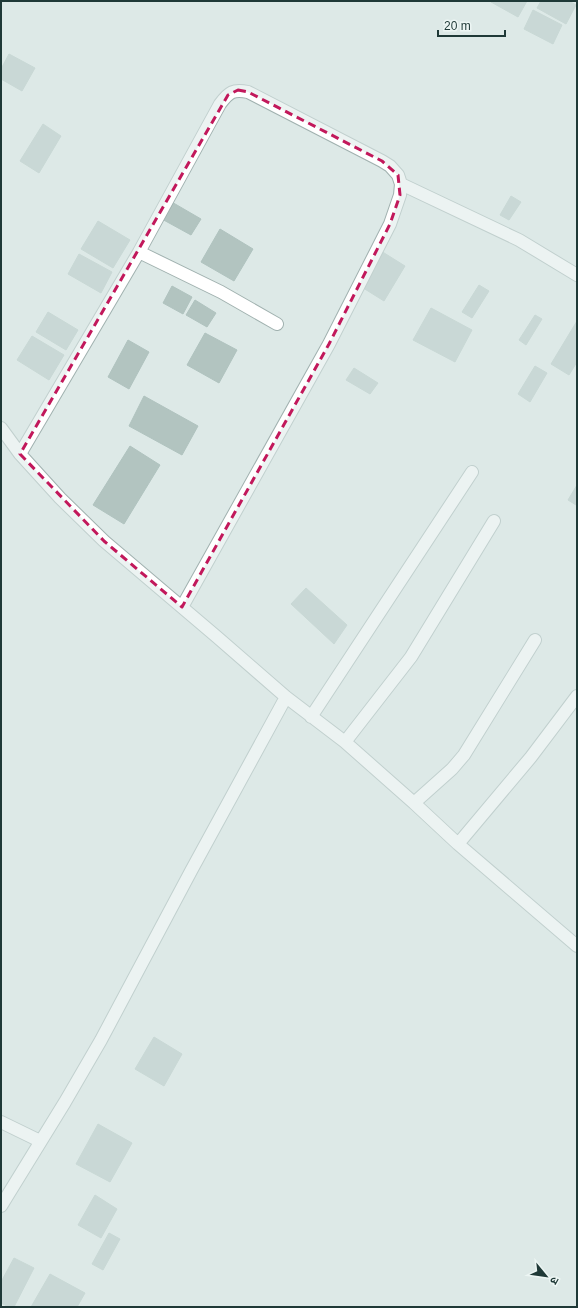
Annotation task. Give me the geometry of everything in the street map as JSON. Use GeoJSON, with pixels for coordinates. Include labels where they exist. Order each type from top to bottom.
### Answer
{"type":"FeatureCollection","features":[{"type":"Feature","properties":{"kind":"street"},"geometry":{"type":"LineString","coordinates":[[20,454],[139,252],[220,104],[233,91],[238,90],[248,92],[390,166],[398,175],[401,184],[400,195],[390,224],[329,344],[182,607]]}},
{"type":"Feature","properties":{"kind":"street"},"geometry":{"type":"LineString","coordinates":[[401,184],[519,240],[577,274]]}},
{"type":"Feature","properties":{"kind":"street"},"geometry":{"type":"LineString","coordinates":[[139,252],[214,288],[276,324]]}},
{"type":"Feature","properties":{"kind":"street"},"geometry":{"type":"LineString","coordinates":[[1,428],[20,454],[60,498],[104,541],[286,697],[345,742],[458,844],[577,946]]}},
{"type":"Feature","properties":{"kind":"street"},"geometry":{"type":"LineString","coordinates":[[311,717],[472,472]]}},
{"type":"Feature","properties":{"kind":"street"},"geometry":{"type":"LineString","coordinates":[[345,742],[411,657],[494,521]]}},
{"type":"Feature","properties":{"kind":"street"},"geometry":{"type":"LineString","coordinates":[[414,803],[452,769],[464,755],[535,640]]}},
{"type":"Feature","properties":{"kind":"street"},"geometry":{"type":"LineString","coordinates":[[458,844],[577,696]]}},
{"type":"Feature","properties":{"kind":"street"},"geometry":{"type":"LineString","coordinates":[[1,1206],[101,1040],[286,697]]}},
{"type":"Feature","properties":{"kind":"street"},"geometry":{"type":"LineString","coordinates":[[1,1122],[40,1141]]}},
{"type":"Feature","properties":{"kind":"highlighted area"},"geometry":{"type":"Polygon","coordinates":[[[238,90],[248,92],[382,161],[398,175],[400,195],[390,224],[329,344],[182,607],[104,541],[20,454],[228,95],[238,90]]]}},
{"type":"Feature","properties":{"kind":"building"},"geometry":{"type":"Polygon","coordinates":[[[527,1],[518,17],[491,2],[527,1]]]}},
{"type":"Feature","properties":{"kind":"building"},"geometry":{"type":"Polygon","coordinates":[[[541,1],[569,1],[576,5],[566,24],[537,8],[541,1]]]}},
{"type":"Feature","properties":{"kind":"building"},"geometry":{"type":"Polygon","coordinates":[[[533,10],[562,25],[553,44],[524,29],[533,10]]]}},
{"type":"Feature","properties":{"kind":"building"},"geometry":{"type":"Polygon","coordinates":[[[9,54],[35,68],[22,91],[1,79],[1,69],[9,54]]]}},
{"type":"Feature","properties":{"kind":"building"},"geometry":{"type":"Polygon","coordinates":[[[43,124],[61,136],[39,173],[20,161],[43,124]]]}},
{"type":"Feature","properties":{"kind":"building"},"geometry":{"type":"Polygon","coordinates":[[[511,196],[521,202],[509,220],[500,215],[511,196]]]}},
{"type":"Feature","properties":{"kind":"building"},"geometry":{"type":"Polygon","coordinates":[[[170,201],[201,219],[191,235],[160,218],[170,201]]]}},
{"type":"Feature","properties":{"kind":"building"},"geometry":{"type":"Polygon","coordinates":[[[98,221],[130,240],[113,268],[81,249],[98,221]]]}},
{"type":"Feature","properties":{"kind":"building"},"geometry":{"type":"Polygon","coordinates":[[[220,229],[253,249],[234,281],[201,262],[220,229]]]}},
{"type":"Feature","properties":{"kind":"building"},"geometry":{"type":"Polygon","coordinates":[[[381,251],[405,266],[384,301],[360,286],[381,251]]]}},
{"type":"Feature","properties":{"kind":"building"},"geometry":{"type":"Polygon","coordinates":[[[79,254],[112,272],[101,293],[68,274],[79,254]]]}},
{"type":"Feature","properties":{"kind":"building"},"geometry":{"type":"Polygon","coordinates":[[[479,285],[489,291],[472,318],[462,312],[479,285]]]}},
{"type":"Feature","properties":{"kind":"building"},"geometry":{"type":"Polygon","coordinates":[[[172,286],[192,297],[183,314],[163,303],[172,286]]]}},
{"type":"Feature","properties":{"kind":"building"},"geometry":{"type":"Polygon","coordinates":[[[195,300],[216,313],[207,327],[186,315],[195,300]]]}},
{"type":"Feature","properties":{"kind":"building"},"geometry":{"type":"Polygon","coordinates":[[[431,308],[472,330],[455,362],[413,340],[431,308]]]}},
{"type":"Feature","properties":{"kind":"building"},"geometry":{"type":"Polygon","coordinates":[[[48,312],[78,330],[66,350],[36,332],[48,312]]]}},
{"type":"Feature","properties":{"kind":"building"},"geometry":{"type":"Polygon","coordinates":[[[535,315],[542,319],[526,345],[519,340],[535,315]]]}},
{"type":"Feature","properties":{"kind":"building"},"geometry":{"type":"Polygon","coordinates":[[[577,321],[577,362],[569,375],[551,364],[577,321]]]}},
{"type":"Feature","properties":{"kind":"building"},"geometry":{"type":"Polygon","coordinates":[[[205,333],[237,350],[219,383],[187,365],[205,333]]]}},
{"type":"Feature","properties":{"kind":"building"},"geometry":{"type":"Polygon","coordinates":[[[32,336],[64,355],[49,380],[17,360],[32,336]]]}},
{"type":"Feature","properties":{"kind":"building"},"geometry":{"type":"Polygon","coordinates":[[[128,340],[149,352],[129,389],[108,377],[128,340]]]}},
{"type":"Feature","properties":{"kind":"building"},"geometry":{"type":"Polygon","coordinates":[[[535,366],[547,373],[530,402],[518,394],[535,366]]]}},
{"type":"Feature","properties":{"kind":"building"},"geometry":{"type":"Polygon","coordinates":[[[354,368],[378,383],[370,394],[346,380],[354,368]]]}},
{"type":"Feature","properties":{"kind":"building"},"geometry":{"type":"Polygon","coordinates":[[[144,396],[198,426],[182,455],[129,426],[144,396]]]}},
{"type":"Feature","properties":{"kind":"building"},"geometry":{"type":"Polygon","coordinates":[[[130,446],[160,465],[124,524],[93,505],[130,446]]]}},
{"type":"Feature","properties":{"kind":"building"},"geometry":{"type":"Polygon","coordinates":[[[577,485],[577,504],[576,505],[568,500],[577,485]]]}},
{"type":"Feature","properties":{"kind":"building"},"geometry":{"type":"Polygon","coordinates":[[[306,588],[347,625],[334,644],[291,604],[306,588]]]}},
{"type":"Feature","properties":{"kind":"building"},"geometry":{"type":"Polygon","coordinates":[[[154,1037],[182,1054],[164,1086],[135,1069],[154,1037]]]}},
{"type":"Feature","properties":{"kind":"building"},"geometry":{"type":"Polygon","coordinates":[[[98,1124],[132,1143],[110,1182],[76,1164],[98,1124]]]}},
{"type":"Feature","properties":{"kind":"building"},"geometry":{"type":"Polygon","coordinates":[[[95,1195],[117,1209],[101,1238],[78,1225],[95,1195]]]}},
{"type":"Feature","properties":{"kind":"building"},"geometry":{"type":"Polygon","coordinates":[[[109,1233],[120,1239],[103,1270],[92,1264],[109,1233]]]}},
{"type":"Feature","properties":{"kind":"building"},"geometry":{"type":"Polygon","coordinates":[[[14,1258],[34,1268],[14,1307],[9,1307],[1,1303],[1,1282],[14,1258]]]}},
{"type":"Feature","properties":{"kind":"building"},"geometry":{"type":"Polygon","coordinates":[[[50,1274],[85,1293],[77,1307],[31,1307],[50,1274]]]}}]}
